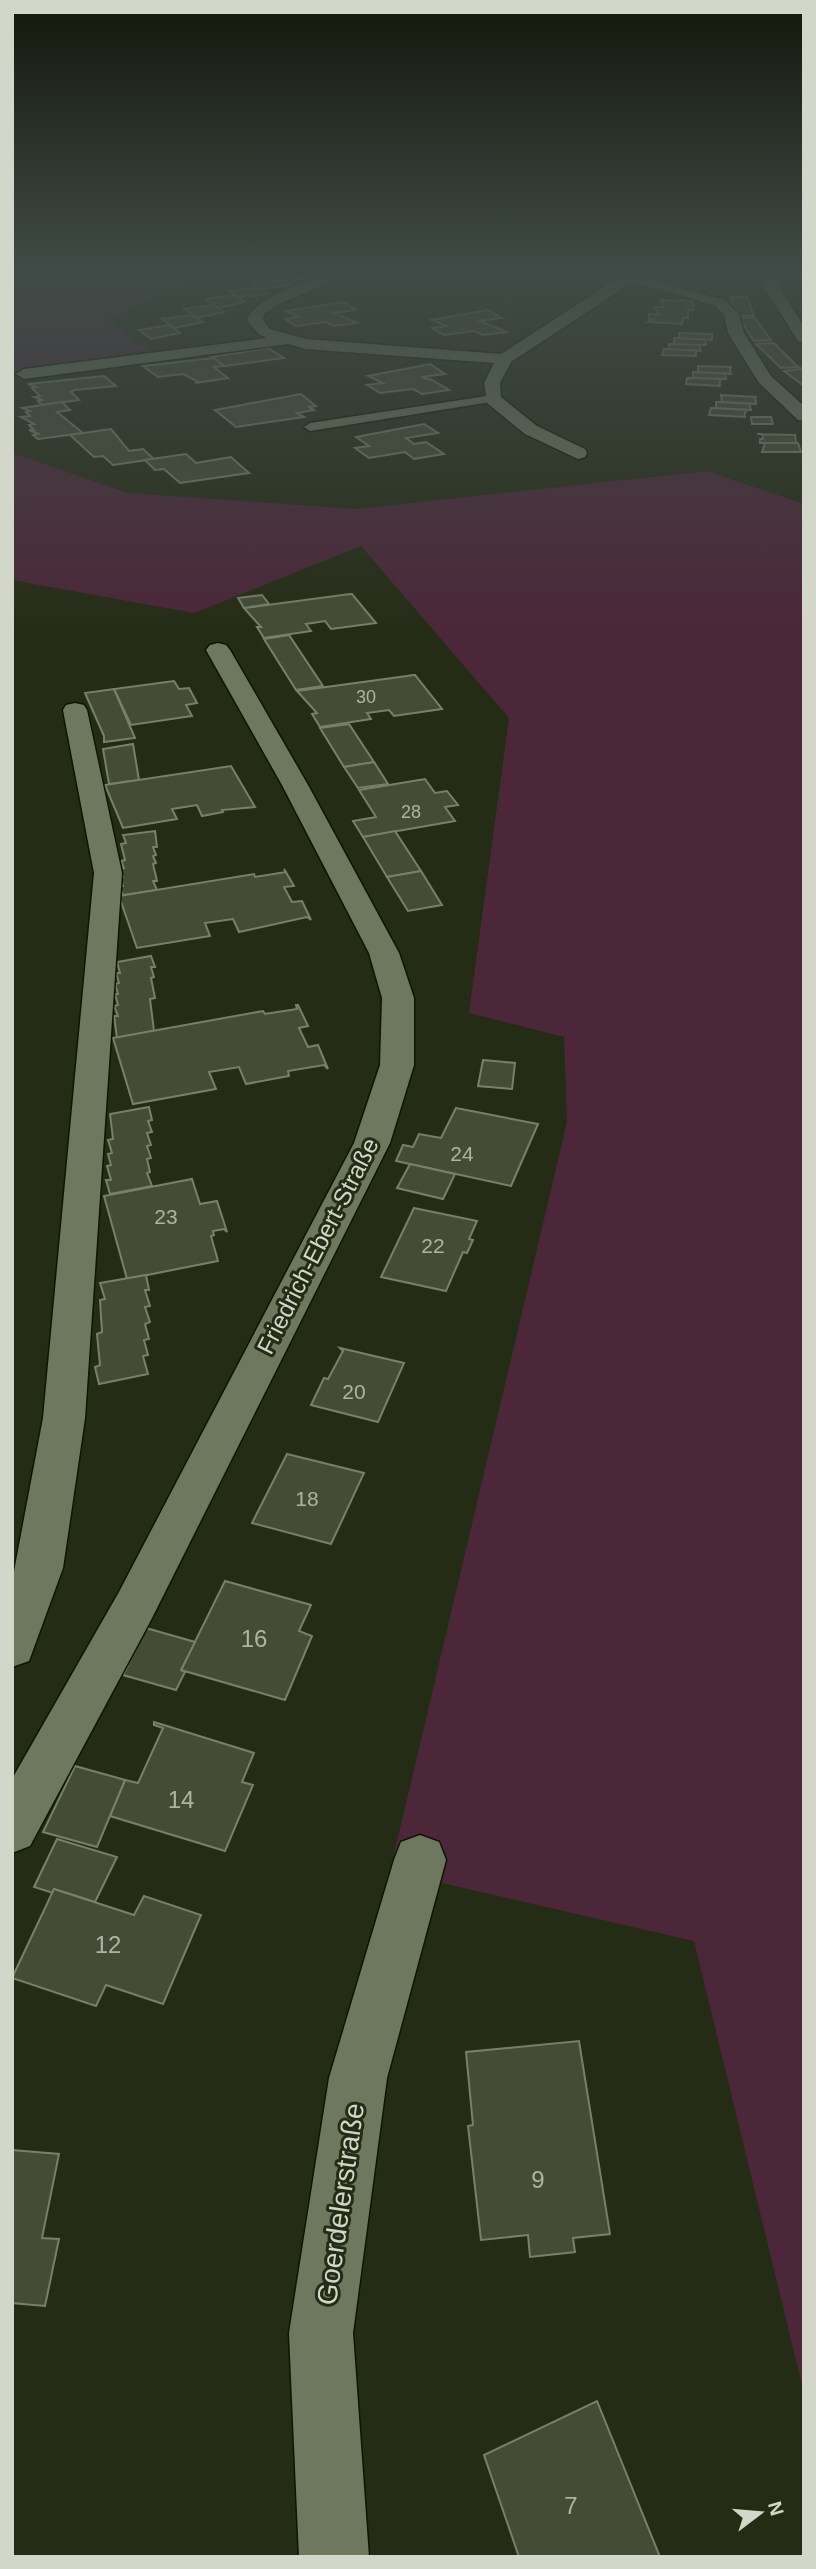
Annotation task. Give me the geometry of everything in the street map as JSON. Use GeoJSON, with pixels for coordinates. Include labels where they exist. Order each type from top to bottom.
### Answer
{"type":"FeatureCollection","features":[{"type":"Feature","properties":{"kind":"street"},"geometry":{"type":"LineString","coordinates":[[493,392],[493,399],[531,430],[578,453]]}},
{"type":"Feature","properties":{"kind":"street"},"geometry":{"type":"LineString","coordinates":[[781,392],[796,404],[804,416]]}},
{"type":"Feature","properties":{"kind":"street","name":"Friedrich-Ebert-Straße"},"geometry":{"type":"LineString","coordinates":[[12,1829],[135,1606],[366,1156],[397,1065],[398,998],[384,953],[295,785],[218,650]]}},
{"type":"Feature","properties":{"kind":"street"},"geometry":{"type":"LineString","coordinates":[[12,1647],[40,1568],[64,1418],[108,873],[75,710]]}},
{"type":"Feature","properties":{"kind":"street","name":"Goerdelerstraße"},"geometry":{"type":"LineString","coordinates":[[334,2557],[321,2333],[358,2078],[420,1860]]}},
{"type":"Feature","properties":{"kind":"lane"},"geometry":{"type":"LineString","coordinates":[[310,428],[493,399]]}},
{"type":"Feature","properties":{"kind":"shaded area"},"geometry":{"type":"Polygon","coordinates":[[[12,453],[128,493],[356,509],[707,471],[804,504],[804,2393],[694,1941],[390,1871],[567,1122],[564,1037],[469,1013],[509,718],[361,546],[194,613],[12,580],[12,453]]]}},
{"type":"Feature","properties":{"kind":"building"},"geometry":{"type":"Polygon","coordinates":[[[36,392],[71,392],[79,400],[42,405],[38,401],[42,400],[34,397],[40,396],[36,392]]]}},
{"type":"Feature","properties":{"kind":"building"},"geometry":{"type":"Polygon","coordinates":[[[301,394],[316,406],[309,407],[314,410],[297,413],[304,417],[236,427],[215,410],[301,394]]]}},
{"type":"Feature","properties":{"kind":"building"},"geometry":{"type":"Polygon","coordinates":[[[721,395],[757,397],[756,404],[715,402],[722,402],[721,395]]]}},
{"type":"Feature","properties":{"kind":"building"},"geometry":{"type":"Polygon","coordinates":[[[62,402],[70,410],[57,412],[83,433],[38,439],[33,435],[38,434],[29,430],[34,430],[29,425],[34,424],[21,417],[30,416],[26,412],[30,411],[22,408],[62,402]]]}},
{"type":"Feature","properties":{"kind":"building"},"geometry":{"type":"Polygon","coordinates":[[[716,402],[756,404],[749,404],[751,410],[710,408],[716,408],[716,402]]]}},
{"type":"Feature","properties":{"kind":"building"},"geometry":{"type":"Polygon","coordinates":[[[711,408],[751,410],[746,410],[744,417],[709,415],[711,408]]]}},
{"type":"Feature","properties":{"kind":"building"},"geometry":{"type":"Polygon","coordinates":[[[751,417],[771,417],[773,424],[752,424],[751,417]]]}},
{"type":"Feature","properties":{"kind":"building"},"geometry":{"type":"Polygon","coordinates":[[[424,424],[438,433],[406,438],[414,444],[426,442],[444,454],[414,459],[405,452],[369,458],[355,448],[369,446],[356,437],[424,424]]]}},
{"type":"Feature","properties":{"kind":"building"},"geometry":{"type":"Polygon","coordinates":[[[111,429],[129,451],[143,449],[154,459],[113,465],[103,456],[94,457],[70,435],[111,429]]]}},
{"type":"Feature","properties":{"kind":"building"},"geometry":{"type":"Polygon","coordinates":[[[762,434],[795,435],[796,443],[760,443],[762,434]]]}},
{"type":"Feature","properties":{"kind":"building"},"geometry":{"type":"Polygon","coordinates":[[[765,443],[798,443],[801,452],[762,452],[765,443]]]}},
{"type":"Feature","properties":{"kind":"building"},"geometry":{"type":"Polygon","coordinates":[[[186,454],[196,463],[231,457],[249,473],[180,483],[164,469],[155,470],[145,460],[186,454]]]}},
{"type":"Feature","properties":{"kind":"building"},"geometry":{"type":"Polygon","coordinates":[[[352,594],[376,623],[331,629],[325,621],[306,624],[311,631],[264,638],[257,627],[261,627],[244,608],[352,594]]]}},
{"type":"Feature","properties":{"kind":"building"},"geometry":{"type":"Polygon","coordinates":[[[262,595],[269,604],[244,608],[238,598],[262,595]]]}},
{"type":"Feature","properties":{"kind":"building"},"geometry":{"type":"Polygon","coordinates":[[[289,635],[323,686],[296,690],[264,639],[289,635]]]}},
{"type":"Feature","properties":{"kind":"building"},"geometry":{"type":"Polygon","coordinates":[[[415,675],[442,709],[394,716],[389,710],[367,713],[371,719],[320,727],[312,714],[317,713],[297,691],[415,675]]]}},
{"type":"Feature","properties":{"kind":"building"},"geometry":{"type":"Polygon","coordinates":[[[174,681],[179,689],[189,688],[197,703],[186,705],[192,716],[131,725],[114,689],[174,681]]]}},
{"type":"Feature","properties":{"kind":"building"},"geometry":{"type":"Polygon","coordinates":[[[114,689],[135,738],[104,742],[104,736],[85,693],[114,689]]]}},
{"type":"Feature","properties":{"kind":"building"},"geometry":{"type":"Polygon","coordinates":[[[349,724],[374,762],[344,767],[320,728],[349,724]]]}},
{"type":"Feature","properties":{"kind":"building"},"geometry":{"type":"Polygon","coordinates":[[[133,744],[139,780],[109,784],[103,749],[133,744]]]}},
{"type":"Feature","properties":{"kind":"building"},"geometry":{"type":"Polygon","coordinates":[[[374,762],[388,784],[358,788],[344,767],[374,762]]]}},
{"type":"Feature","properties":{"kind":"building"},"geometry":{"type":"Polygon","coordinates":[[[231,766],[255,807],[222,810],[223,812],[202,816],[197,805],[172,809],[177,819],[123,828],[105,785],[231,766]]]}},
{"type":"Feature","properties":{"kind":"building"},"geometry":{"type":"Polygon","coordinates":[[[425,779],[435,793],[447,791],[458,805],[445,807],[455,821],[363,837],[353,821],[376,817],[359,790],[425,779]]]}},
{"type":"Feature","properties":{"kind":"building"},"geometry":{"type":"Polygon","coordinates":[[[155,831],[157,847],[153,847],[156,863],[153,864],[157,881],[153,881],[157,890],[123,895],[119,887],[123,886],[120,869],[124,868],[121,861],[125,860],[121,844],[126,843],[123,835],[155,831]]]}},
{"type":"Feature","properties":{"kind":"building"},"geometry":{"type":"Polygon","coordinates":[[[395,831],[421,871],[387,877],[363,837],[395,831]]]}},
{"type":"Feature","properties":{"kind":"building"},"geometry":{"type":"Polygon","coordinates":[[[421,871],[442,905],[408,911],[387,877],[421,871]]]}},
{"type":"Feature","properties":{"kind":"building"},"geometry":{"type":"Polygon","coordinates":[[[286,872],[294,886],[284,887],[292,902],[302,901],[311,920],[307,917],[239,932],[233,919],[205,923],[210,936],[137,948],[119,896],[254,874],[255,877],[286,872]]]}},
{"type":"Feature","properties":{"kind":"building"},"geometry":{"type":"Polygon","coordinates":[[[151,956],[155,967],[151,967],[154,977],[151,978],[155,998],[150,999],[154,1031],[117,1038],[114,1016],[118,1016],[114,1006],[118,1005],[115,994],[118,994],[115,984],[119,983],[116,973],[120,973],[117,962],[151,956]]]}},
{"type":"Feature","properties":{"kind":"building"},"geometry":{"type":"Polygon","coordinates":[[[296,1005],[308,1026],[299,1028],[308,1047],[318,1045],[328,1069],[324,1065],[288,1071],[289,1076],[246,1084],[239,1067],[209,1072],[216,1089],[133,1104],[113,1038],[263,1011],[265,1014],[297,1009],[296,1005]]]}},
{"type":"Feature","properties":{"kind":"building"},"geometry":{"type":"Polygon","coordinates":[[[483,1060],[515,1063],[512,1089],[478,1086],[483,1060]]]}},
{"type":"Feature","properties":{"kind":"building"},"geometry":{"type":"Polygon","coordinates":[[[149,1107],[152,1120],[148,1121],[152,1132],[147,1133],[151,1158],[147,1159],[150,1172],[147,1173],[152,1186],[110,1194],[106,1180],[111,1180],[107,1166],[111,1165],[108,1154],[112,1153],[108,1140],[113,1139],[110,1114],[149,1107]]]}},
{"type":"Feature","properties":{"kind":"building"},"geometry":{"type":"Polygon","coordinates":[[[456,1108],[538,1124],[511,1186],[396,1161],[403,1145],[413,1147],[419,1134],[441,1138],[456,1108]]]}},
{"type":"Feature","properties":{"kind":"building"},"geometry":{"type":"Polygon","coordinates":[[[410,1164],[455,1174],[443,1199],[397,1188],[410,1164]]]}},
{"type":"Feature","properties":{"kind":"building"},"geometry":{"type":"Polygon","coordinates":[[[192,1179],[200,1204],[217,1201],[227,1232],[224,1229],[213,1231],[214,1235],[211,1236],[218,1261],[127,1279],[104,1196],[192,1179]]]}},
{"type":"Feature","properties":{"kind":"building"},"geometry":{"type":"Polygon","coordinates":[[[414,1208],[477,1221],[469,1239],[473,1240],[467,1253],[463,1252],[446,1291],[381,1277],[414,1208]]]}},
{"type":"Feature","properties":{"kind":"building"},"geometry":{"type":"Polygon","coordinates":[[[146,1275],[149,1290],[145,1290],[150,1306],[145,1307],[150,1322],[145,1324],[149,1339],[144,1340],[148,1355],[143,1356],[148,1374],[99,1384],[95,1367],[100,1365],[97,1334],[102,1332],[100,1300],[105,1299],[100,1283],[146,1275]]]}},
{"type":"Feature","properties":{"kind":"building"},"geometry":{"type":"Polygon","coordinates":[[[340,1348],[404,1363],[378,1422],[311,1405],[324,1378],[328,1379],[343,1351],[340,1348]]]}},
{"type":"Feature","properties":{"kind":"building"},"geometry":{"type":"Polygon","coordinates":[[[287,1454],[364,1473],[331,1544],[252,1523],[287,1454]]]}},
{"type":"Feature","properties":{"kind":"building"},"geometry":{"type":"Polygon","coordinates":[[[225,1581],[311,1605],[299,1631],[312,1636],[285,1700],[181,1670],[225,1581]]]}},
{"type":"Feature","properties":{"kind":"building"},"geometry":{"type":"Polygon","coordinates":[[[146,1628],[195,1642],[181,1670],[185,1672],[176,1690],[123,1675],[146,1628]]]}},
{"type":"Feature","properties":{"kind":"building"},"geometry":{"type":"Polygon","coordinates":[[[154,1722],[254,1753],[242,1782],[253,1785],[225,1851],[110,1816],[125,1780],[138,1783],[163,1728],[154,1725],[154,1722]]]}},
{"type":"Feature","properties":{"kind":"building"},"geometry":{"type":"Polygon","coordinates":[[[75,1766],[125,1780],[97,1847],[43,1832],[75,1766]]]}},
{"type":"Feature","properties":{"kind":"building"},"geometry":{"type":"Polygon","coordinates":[[[57,1839],[117,1857],[95,1902],[54,1889],[53,1893],[34,1887],[57,1839]]]}},
{"type":"Feature","properties":{"kind":"building"},"geometry":{"type":"Polygon","coordinates":[[[54,1889],[134,1915],[144,1896],[201,1915],[163,2004],[106,1985],[96,2006],[12,1978],[54,1889]]]}},
{"type":"Feature","properties":{"kind":"building"},"geometry":{"type":"Polygon","coordinates":[[[579,2041],[610,2234],[573,2238],[575,2252],[530,2257],[528,2235],[481,2240],[468,2126],[473,2125],[466,2052],[579,2041]]]}},
{"type":"Feature","properties":{"kind":"building"},"geometry":{"type":"Polygon","coordinates":[[[12,2150],[59,2154],[42,2238],[59,2239],[45,2306],[12,2303],[12,2150]]]}},
{"type":"Feature","properties":{"kind":"building"},"geometry":{"type":"Polygon","coordinates":[[[597,2401],[660,2557],[519,2557],[484,2455],[597,2401]]]}}]}
